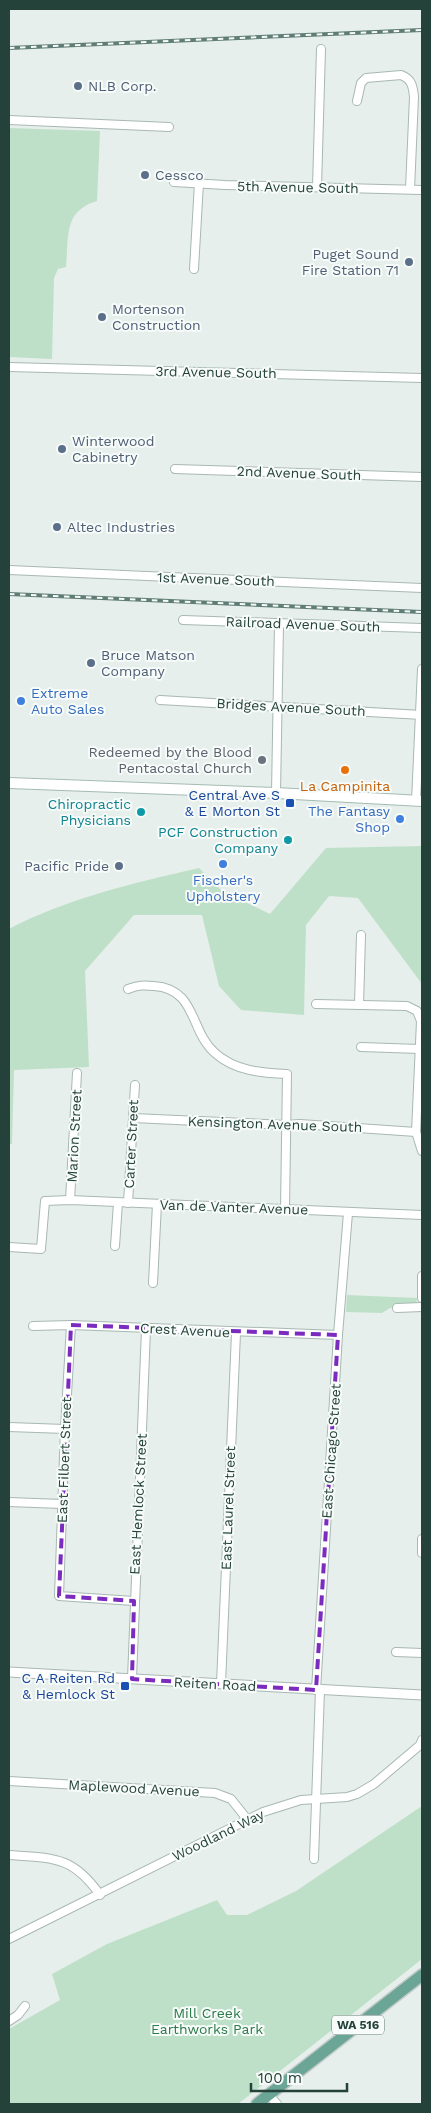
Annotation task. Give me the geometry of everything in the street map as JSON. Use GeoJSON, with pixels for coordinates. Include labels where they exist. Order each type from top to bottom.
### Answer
{"type":"FeatureCollection","features":[{"type":"Feature","properties":{"kind":"main road"},"geometry":{"type":"LineString","coordinates":[[9,783],[276,793],[419,801]]}},
{"type":"Feature","properties":{"kind":"main road","name":"WA 516"},"geometry":{"type":"LineString","coordinates":[[257,2104],[422,1975]]}},
{"type":"Feature","properties":{"kind":"street"},"geometry":{"type":"LineString","coordinates":[[317,187],[321,49]]}},
{"type":"Feature","properties":{"kind":"street"},"geometry":{"type":"LineString","coordinates":[[357,101],[361,83],[366,78],[401,75],[410,80],[414,97],[410,189]]}},
{"type":"Feature","properties":{"kind":"street"},"geometry":{"type":"LineString","coordinates":[[9,120],[169,127]]}},
{"type":"Feature","properties":{"kind":"street","name":"5th Avenue South"},"geometry":{"type":"LineString","coordinates":[[174,182],[422,190]]}},
{"type":"Feature","properties":{"kind":"street"},"geometry":{"type":"LineString","coordinates":[[194,269],[199,183]]}},
{"type":"Feature","properties":{"kind":"street","name":"3rd Avenue South"},"geometry":{"type":"LineString","coordinates":[[9,367],[422,378]]}},
{"type":"Feature","properties":{"kind":"street","name":"2nd Avenue South"},"geometry":{"type":"LineString","coordinates":[[175,469],[422,477]]}},
{"type":"Feature","properties":{"kind":"street","name":"1st Avenue South"},"geometry":{"type":"LineString","coordinates":[[9,570],[422,588]]}},
{"type":"Feature","properties":{"kind":"street","name":"Railroad Avenue South"},"geometry":{"type":"LineString","coordinates":[[183,620],[422,628]]}},
{"type":"Feature","properties":{"kind":"street"},"geometry":{"type":"LineString","coordinates":[[276,793],[279,624]]}},
{"type":"Feature","properties":{"kind":"street"},"geometry":{"type":"LineString","coordinates":[[419,801],[422,669]]}},
{"type":"Feature","properties":{"kind":"street","name":"Bridges Avenue South"},"geometry":{"type":"LineString","coordinates":[[160,700],[421,715]]}},
{"type":"Feature","properties":{"kind":"street"},"geometry":{"type":"LineString","coordinates":[[359,1005],[361,935]]}},
{"type":"Feature","properties":{"kind":"street"},"geometry":{"type":"LineString","coordinates":[[128,989],[141,984],[172,988],[182,997],[205,1042],[217,1055],[244,1069],[264,1073],[288,1074],[285,1209]]}},
{"type":"Feature","properties":{"kind":"street"},"geometry":{"type":"LineString","coordinates":[[316,1004],[407,1006],[417,1011],[421,1021],[416,1132],[422,1151]]}},
{"type":"Feature","properties":{"kind":"street"},"geometry":{"type":"LineString","coordinates":[[362,1047],[420,1050]]}},
{"type":"Feature","properties":{"kind":"street","name":"Marion Street"},"geometry":{"type":"LineString","coordinates":[[70,1200],[77,1073]]}},
{"type":"Feature","properties":{"kind":"street","name":"Carter Street"},"geometry":{"type":"LineString","coordinates":[[128,1203],[134,1085]]}},
{"type":"Feature","properties":{"kind":"street","name":"Kensington Avenue South"},"geometry":{"type":"LineString","coordinates":[[133,1118],[286,1125],[300,1124],[416,1132]]}},
{"type":"Feature","properties":{"kind":"street","name":"Van de Vanter Avenue"},"geometry":{"type":"LineString","coordinates":[[9,1247],[41,1249],[45,1201],[70,1200],[422,1215]]}},
{"type":"Feature","properties":{"kind":"street"},"geometry":{"type":"LineString","coordinates":[[115,1246],[118,1203]]}},
{"type":"Feature","properties":{"kind":"street"},"geometry":{"type":"LineString","coordinates":[[153,1283],[157,1204]]}},
{"type":"Feature","properties":{"kind":"street","name":"East Chicago Street"},"geometry":{"type":"LineString","coordinates":[[314,1859],[318,1690],[338,1335],[348,1213]]}},
{"type":"Feature","properties":{"kind":"street"},"geometry":{"type":"LineString","coordinates":[[422,1276],[422,1298]]}},
{"type":"Feature","properties":{"kind":"street"},"geometry":{"type":"LineString","coordinates":[[397,1308],[422,1307]]}},
{"type":"Feature","properties":{"kind":"street","name":"Crest Avenue"},"geometry":{"type":"LineString","coordinates":[[33,1326],[71,1325],[236,1333],[338,1335]]}},
{"type":"Feature","properties":{"kind":"street","name":"East Filbert Street"},"geometry":{"type":"LineString","coordinates":[[71,1325],[59,1596],[134,1601]]}},
{"type":"Feature","properties":{"kind":"street","name":"East Hemlock Street"},"geometry":{"type":"LineString","coordinates":[[132,1679],[146,1329]]}},
{"type":"Feature","properties":{"kind":"street","name":"East Laurel Street"},"geometry":{"type":"LineString","coordinates":[[221,1684],[236,1333]]}},
{"type":"Feature","properties":{"kind":"street"},"geometry":{"type":"LineString","coordinates":[[9,1427],[65,1429]]}},
{"type":"Feature","properties":{"kind":"street"},"geometry":{"type":"LineString","coordinates":[[9,1502],[62,1504]]}},
{"type":"Feature","properties":{"kind":"street"},"geometry":{"type":"LineString","coordinates":[[422,1539],[422,1553]]}},
{"type":"Feature","properties":{"kind":"street"},"geometry":{"type":"LineString","coordinates":[[396,1652],[422,1654]]}},
{"type":"Feature","properties":{"kind":"street","name":"Reiten Road"},"geometry":{"type":"LineString","coordinates":[[9,1672],[422,1695]]}},
{"type":"Feature","properties":{"kind":"street","name":"Woodland Way"},"geometry":{"type":"LineString","coordinates":[[9,1939],[100,1895],[247,1819],[292,1802],[347,1796],[360,1792],[374,1784],[420,1745],[422,1740]]}},
{"type":"Feature","properties":{"kind":"street","name":"Maplewood Avenue"},"geometry":{"type":"LineString","coordinates":[[9,1781],[219,1794],[234,1801],[247,1819]]}},
{"type":"Feature","properties":{"kind":"street"},"geometry":{"type":"LineString","coordinates":[[9,1855],[64,1862],[81,1871],[100,1895]]}},
{"type":"Feature","properties":{"kind":"street"},"geometry":{"type":"LineString","coordinates":[[9,2021],[18,2016],[25,2006]]}},
{"type":"Feature","properties":{"kind":"street"},"geometry":{"type":"LineString","coordinates":[[269,2095],[277,2104]]}},
{"type":"Feature","properties":{"kind":"highlighted area"},"geometry":{"type":"Polygon","coordinates":[[[71,1325],[338,1335],[316,1690],[132,1679],[134,1601],[59,1596],[71,1325]]]}},
{"type":"Feature","properties":{"kind":"green space"},"geometry":{"type":"Polygon","coordinates":[[[9,128],[100,131],[97,201],[86,205],[73,218],[68,236],[66,267],[58,269],[54,278],[52,359],[9,357],[9,128]]]}},
{"type":"Feature","properties":{"kind":"green space"},"geometry":{"type":"Polygon","coordinates":[[[422,846],[422,984],[358,898],[329,896],[306,925],[304,1015],[241,1010],[219,986],[202,915],[134,915],[85,971],[89,1067],[14,1070],[12,1144],[9,1144],[9,929],[54,908],[102,892],[199,868],[221,890],[270,914],[326,848],[422,846]]]}},
{"type":"Feature","properties":{"kind":"green space"},"geometry":{"type":"Polygon","coordinates":[[[347,1295],[417,1298],[416,1307],[390,1308],[382,1313],[346,1312],[347,1295]]]}},
{"type":"Feature","properties":{"kind":"green space","name":"Mill Creek Earthworks Park"},"geometry":{"type":"Polygon","coordinates":[[[422,1806],[422,1959],[238,2104],[9,2104],[9,2029],[60,2000],[52,1974],[107,1944],[217,1900],[227,1915],[247,1915],[296,1891],[422,1806]]]}},
{"type":"Feature","properties":{"kind":"railway"},"geometry":{"type":"LineString","coordinates":[[9,48],[422,30]]}},
{"type":"Feature","properties":{"kind":"railway"},"geometry":{"type":"LineString","coordinates":[[9,594],[422,612]]}},
{"type":"Feature","properties":{"kind":"place","name":"NLB Corp."},"geometry":{"type":"Point","coordinates":[78,86]}},
{"type":"Feature","properties":{"kind":"place","name":"Cessco"},"geometry":{"type":"Point","coordinates":[145,175]}},
{"type":"Feature","properties":{"kind":"place","name":"Puget Sound Fire Station 71"},"geometry":{"type":"Point","coordinates":[409,262]}},
{"type":"Feature","properties":{"kind":"place","name":"Mortenson Construction"},"geometry":{"type":"Point","coordinates":[102,317]}},
{"type":"Feature","properties":{"kind":"place","name":"Winterwood Cabinetry"},"geometry":{"type":"Point","coordinates":[62,449]}},
{"type":"Feature","properties":{"kind":"place","name":"Altec Industries"},"geometry":{"type":"Point","coordinates":[57,527]}},
{"type":"Feature","properties":{"kind":"place","name":"Bruce Matson Company"},"geometry":{"type":"Point","coordinates":[91,663]}},
{"type":"Feature","properties":{"kind":"place","name":"Extreme Auto Sales"},"geometry":{"type":"Point","coordinates":[21,701]}},
{"type":"Feature","properties":{"kind":"place","name":"Redeemed by the Blood Pentacostal Church"},"geometry":{"type":"Point","coordinates":[262,760]}},
{"type":"Feature","properties":{"kind":"place","name":"La Campinita"},"geometry":{"type":"Point","coordinates":[345,770]}},
{"type":"Feature","properties":{"kind":"place","name":"Central Ave S & E Morton St"},"geometry":{"type":"Point","coordinates":[290,803]}},
{"type":"Feature","properties":{"kind":"place","name":"Chiropractic Physicians"},"geometry":{"type":"Point","coordinates":[141,812]}},
{"type":"Feature","properties":{"kind":"place","name":"The Fantasy Shop"},"geometry":{"type":"Point","coordinates":[400,819]}},
{"type":"Feature","properties":{"kind":"place","name":"PCF Construction Company"},"geometry":{"type":"Point","coordinates":[288,840]}},
{"type":"Feature","properties":{"kind":"place","name":"Fischer's Upholstery"},"geometry":{"type":"Point","coordinates":[223,864]}},
{"type":"Feature","properties":{"kind":"place","name":"Pacific Pride"},"geometry":{"type":"Point","coordinates":[119,866]}},
{"type":"Feature","properties":{"kind":"place","name":"C A Reiten Rd & Hemlock St"},"geometry":{"type":"Point","coordinates":[125,1686]}}]}
